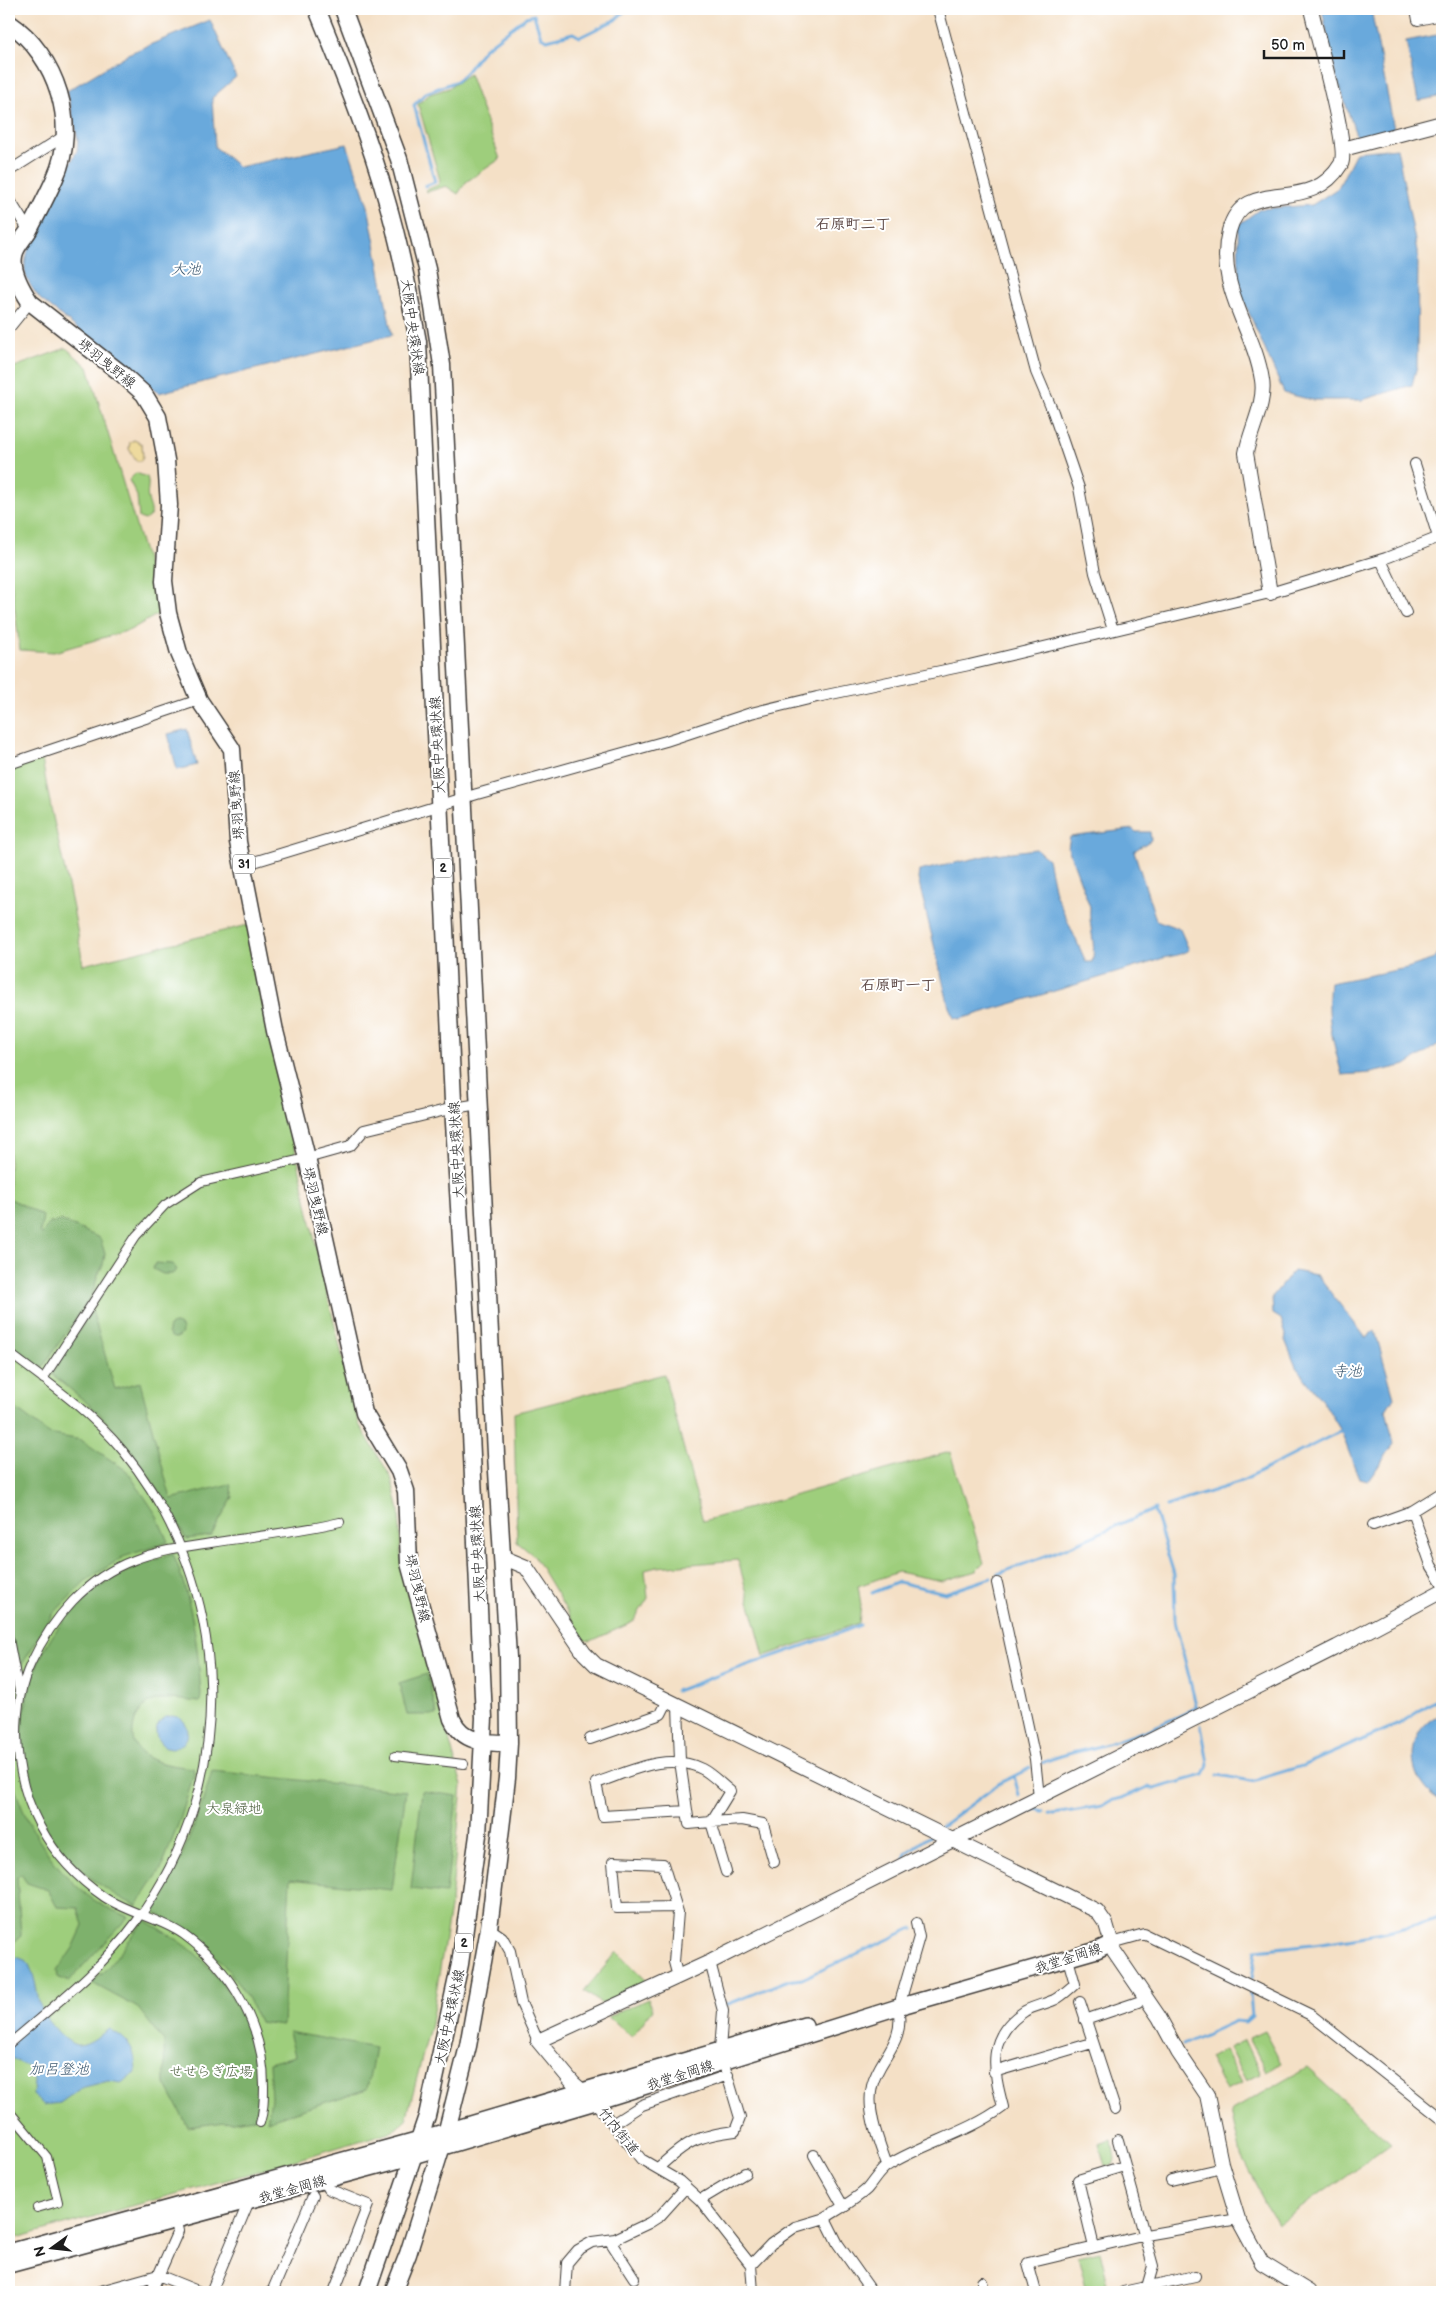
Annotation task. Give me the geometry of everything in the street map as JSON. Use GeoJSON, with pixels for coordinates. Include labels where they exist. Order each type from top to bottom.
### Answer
{"type":"FeatureCollection","features":[{"type":"Feature","properties":{"kind":"main road","name":"大阪中央環状線"},"geometry":{"type":"LineString","coordinates":[[317,9],[354,99],[386,197],[404,267],[418,342],[454,1108],[484,1686],[484,1743],[478,1835],[470,1904],[441,2058],[415,2155],[367,2292]]}},
{"type":"Feature","properties":{"kind":"main road","name":"大阪中央環状線"},"geometry":{"type":"LineString","coordinates":[[343,9],[399,160],[423,249],[442,365],[508,1656],[509,1743],[507,1778],[489,1928],[468,2046],[447,2130],[408,2254],[393,2292]]}},
{"type":"Feature","properties":{"kind":"main road","name":"堺羽曳野線"},"geometry":{"type":"LineString","coordinates":[[9,23],[26,35],[40,53],[57,88],[66,135],[65,151],[56,176],[29,231],[11,257],[15,272],[21,289],[30,302],[122,374],[144,394],[158,417],[166,460],[169,505],[164,581],[166,597],[179,653],[199,700],[232,749],[238,842],[275,1031],[364,1413],[399,1471],[406,1491],[409,1563],[452,1719],[456,1728],[464,1736],[484,1743],[509,1743]]}},
{"type":"Feature","properties":{"kind":"main road","name":"我堂金岡線"},"geometry":{"type":"LineString","coordinates":[[9,2252],[174,2215],[249,2201],[415,2155],[724,2062],[900,2003],[1094,1943],[1112,1943]]}},
{"type":"Feature","properties":{"kind":"main road","name":"我堂金岡線"},"geometry":{"type":"LineString","coordinates":[[900,2003],[1068,1959],[1112,1943]]}},
{"type":"Feature","properties":{"kind":"main road","name":"我堂金岡線"},"geometry":{"type":"LineString","coordinates":[[9,2265],[580,2090],[724,2062]]}},
{"type":"Feature","properties":{"kind":"street"},"geometry":{"type":"LineString","coordinates":[[938,9],[1036,372],[1053,412],[1079,488],[1095,573],[1114,630]]}},
{"type":"Feature","properties":{"kind":"street"},"geometry":{"type":"LineString","coordinates":[[1270,593],[1246,453],[1249,436],[1261,401],[1263,381],[1230,289],[1226,267],[1230,230],[1238,212],[1245,204],[1254,199],[1308,192],[1327,182],[1342,162],[1343,149],[1311,9]]}},
{"type":"Feature","properties":{"kind":"street"},"geometry":{"type":"LineString","coordinates":[[1416,9],[1418,20],[1442,15]]}},
{"type":"Feature","properties":{"kind":"street"},"geometry":{"type":"LineString","coordinates":[[1343,149],[1442,123]]}},
{"type":"Feature","properties":{"kind":"street"},"geometry":{"type":"LineString","coordinates":[[9,171],[66,135]]}},
{"type":"Feature","properties":{"kind":"street"},"geometry":{"type":"LineString","coordinates":[[9,199],[29,231]]}},
{"type":"Feature","properties":{"kind":"street"},"geometry":{"type":"LineString","coordinates":[[9,328],[30,302]]}},
{"type":"Feature","properties":{"kind":"street"},"geometry":{"type":"LineString","coordinates":[[244,865],[441,805],[666,741],[751,713],[1270,593],[1381,560],[1440,536],[1415,464]]}},
{"type":"Feature","properties":{"kind":"street"},"geometry":{"type":"LineString","coordinates":[[1381,560],[1406,613]]}},
{"type":"Feature","properties":{"kind":"street"},"geometry":{"type":"LineString","coordinates":[[9,764],[199,700]]}},
{"type":"Feature","properties":{"kind":"street"},"geometry":{"type":"LineString","coordinates":[[43,1378],[136,1236],[165,1205],[201,1182],[350,1146],[364,1130],[454,1108],[479,1104]]}},
{"type":"Feature","properties":{"kind":"street"},"geometry":{"type":"LineString","coordinates":[[9,1353],[91,1416],[145,1480],[180,1546],[202,1616],[210,1658],[212,1684],[205,1763],[191,1817],[171,1864],[141,1915],[116,1947],[70,1992],[9,2044]]}},
{"type":"Feature","properties":{"kind":"street"},"geometry":{"type":"LineString","coordinates":[[1373,1525],[1412,1511],[1441,1493]]}},
{"type":"Feature","properties":{"kind":"street"},"geometry":{"type":"LineString","coordinates":[[1412,1511],[1431,1565],[1442,1583]]}},
{"type":"Feature","properties":{"kind":"street"},"geometry":{"type":"LineString","coordinates":[[19,1692],[45,1634],[65,1609],[88,1587],[114,1569],[133,1560],[180,1546],[340,1522]]}},
{"type":"Feature","properties":{"kind":"street"},"geometry":{"type":"LineString","coordinates":[[502,1557],[526,1567],[584,1654],[596,1664],[1097,1911],[1106,1924],[1114,1951],[1159,2017],[1178,2052],[1208,2095],[1223,2168],[1238,2218],[1262,2263],[1304,2291]]}},
{"type":"Feature","properties":{"kind":"street"},"geometry":{"type":"LineString","coordinates":[[997,1583],[1034,1759],[1039,1797]]}},
{"type":"Feature","properties":{"kind":"street"},"geometry":{"type":"LineString","coordinates":[[538,2041],[710,1962],[1039,1797],[1442,1591]]}},
{"type":"Feature","properties":{"kind":"street"},"geometry":{"type":"LineString","coordinates":[[9,1639],[19,1692],[18,1755],[21,1781],[40,1827],[78,1876],[106,1898],[183,1935],[208,1955],[230,1981],[244,2004],[262,2057],[264,2107],[260,2123]]}},
{"type":"Feature","properties":{"kind":"street"},"geometry":{"type":"LineString","coordinates":[[590,1739],[661,1714],[673,1703]]}},
{"type":"Feature","properties":{"kind":"street"},"geometry":{"type":"LineString","coordinates":[[673,1703],[689,1824],[742,1820],[762,1824],[774,1862]]}},
{"type":"Feature","properties":{"kind":"street"},"geometry":{"type":"LineString","coordinates":[[395,1756],[464,1764]]}},
{"type":"Feature","properties":{"kind":"street"},"geometry":{"type":"LineString","coordinates":[[687,1811],[603,1816],[596,1783],[657,1762],[680,1761],[702,1769],[730,1791],[711,1822],[726,1872]]}},
{"type":"Feature","properties":{"kind":"street"},"geometry":{"type":"LineString","coordinates":[[676,1907],[618,1908],[612,1862],[663,1864],[676,1907],[674,1962],[678,1977]]}},
{"type":"Feature","properties":{"kind":"street"},"geometry":{"type":"LineString","coordinates":[[887,2165],[873,2128],[871,2088],[876,2074],[895,2042],[900,2016],[900,2003],[919,1937],[916,1924]]}},
{"type":"Feature","properties":{"kind":"street","name":"竹内街道"},"geometry":{"type":"LineString","coordinates":[[489,1928],[502,1937],[510,1951],[521,2003],[538,2041],[580,2090],[595,2102],[614,2123],[641,2159],[686,2187],[700,2200],[751,2265]]}},
{"type":"Feature","properties":{"kind":"street"},"geometry":{"type":"LineString","coordinates":[[1112,1943],[1144,1934],[1311,2015],[1442,2119]]}},
{"type":"Feature","properties":{"kind":"street"},"geometry":{"type":"LineString","coordinates":[[753,2292],[751,2265],[771,2244],[795,2227],[826,2218],[866,2190],[887,2165],[929,2144],[956,2135],[985,2121],[1003,2107],[994,2072],[994,2058],[1000,2039],[1014,2019],[1027,2010],[1056,1999],[1076,1984],[1068,1959]]}},
{"type":"Feature","properties":{"kind":"street"},"geometry":{"type":"LineString","coordinates":[[658,2168],[693,2139],[707,2134],[735,2131],[738,2126],[740,2118],[724,2062],[723,2011],[710,1962]]}},
{"type":"Feature","properties":{"kind":"street"},"geometry":{"type":"LineString","coordinates":[[1080,2002],[1115,2109]]}},
{"type":"Feature","properties":{"kind":"street"},"geometry":{"type":"LineString","coordinates":[[1086,2020],[1138,2002]]}},
{"type":"Feature","properties":{"kind":"street"},"geometry":{"type":"LineString","coordinates":[[994,2072],[1092,2043]]}},
{"type":"Feature","properties":{"kind":"street"},"geometry":{"type":"LineString","coordinates":[[614,2123],[642,2105],[724,2062]]}},
{"type":"Feature","properties":{"kind":"street"},"geometry":{"type":"LineString","coordinates":[[9,2111],[47,2157],[58,2202],[36,2208]]}},
{"type":"Feature","properties":{"kind":"street"},"geometry":{"type":"LineString","coordinates":[[1118,2140],[1124,2166],[1146,2235],[1153,2266],[1147,2290]]}},
{"type":"Feature","properties":{"kind":"street"},"geometry":{"type":"LineString","coordinates":[[814,2155],[843,2206]]}},
{"type":"Feature","properties":{"kind":"street"},"geometry":{"type":"LineString","coordinates":[[1094,2247],[1078,2180],[1124,2166]]}},
{"type":"Feature","properties":{"kind":"street"},"geometry":{"type":"LineString","coordinates":[[1171,2180],[1223,2168]]}},
{"type":"Feature","properties":{"kind":"street"},"geometry":{"type":"LineString","coordinates":[[700,2200],[745,2173]]}},
{"type":"Feature","properties":{"kind":"street"},"geometry":{"type":"LineString","coordinates":[[323,2180],[328,2189],[368,2205],[334,2292]]}},
{"type":"Feature","properties":{"kind":"street"},"geometry":{"type":"LineString","coordinates":[[566,2292],[567,2263],[578,2250],[592,2242],[610,2241],[660,2216],[686,2187]]}},
{"type":"Feature","properties":{"kind":"street"},"geometry":{"type":"LineString","coordinates":[[272,2292],[313,2196]]}},
{"type":"Feature","properties":{"kind":"street"},"geometry":{"type":"LineString","coordinates":[[211,2292],[249,2201]]}},
{"type":"Feature","properties":{"kind":"street"},"geometry":{"type":"LineString","coordinates":[[151,2292],[178,2232],[174,2215]]}},
{"type":"Feature","properties":{"kind":"street"},"geometry":{"type":"LineString","coordinates":[[826,2218],[838,2244],[872,2292]]}},
{"type":"Feature","properties":{"kind":"street"},"geometry":{"type":"LineString","coordinates":[[1036,2292],[1028,2263],[1146,2235],[1238,2218]]}},
{"type":"Feature","properties":{"kind":"street"},"geometry":{"type":"LineString","coordinates":[[610,2241],[634,2278]]}},
{"type":"Feature","properties":{"kind":"street"},"geometry":{"type":"LineString","coordinates":[[97,2292],[158,2275],[200,2292]]}},
{"type":"Feature","properties":{"kind":"street"},"geometry":{"type":"LineString","coordinates":[[1123,2292],[1147,2290],[1195,2276]]}},
{"type":"Feature","properties":{"kind":"green space"},"geometry":{"type":"Polygon","coordinates":[[[469,74],[500,159],[466,182],[458,194],[446,186],[427,192],[426,190],[438,185],[440,180],[418,104],[430,94],[449,88],[469,74]]]}},
{"type":"Feature","properties":{"kind":"green space"},"geometry":{"type":"Polygon","coordinates":[[[66,348],[88,367],[162,612],[130,630],[54,652],[20,650],[9,564],[9,369],[66,348]]]}},
{"type":"Feature","properties":{"kind":"green space"},"geometry":{"type":"Polygon","coordinates":[[[136,473],[147,477],[148,480],[151,515],[145,520],[139,518],[137,496],[129,480],[136,473]]]}},
{"type":"Feature","properties":{"kind":"green space","name":"大泉緑地"},"geometry":{"type":"Polygon","coordinates":[[[42,759],[83,965],[248,925],[320,1265],[359,1424],[391,1477],[399,1510],[402,1570],[462,1786],[451,1902],[431,2023],[406,2120],[393,2131],[248,2174],[9,2240],[9,769],[42,759]]]}},
{"type":"Feature","properties":{"kind":"green space"},"geometry":{"type":"Polygon","coordinates":[[[9,1198],[43,1216],[40,1233],[42,1234],[49,1223],[62,1221],[100,1238],[105,1254],[92,1295],[42,1368],[9,1343],[9,1198]]]}},
{"type":"Feature","properties":{"kind":"green space"},"geometry":{"type":"Polygon","coordinates":[[[155,1263],[173,1264],[177,1270],[172,1274],[163,1274],[153,1269],[155,1263]]]}},
{"type":"Feature","properties":{"kind":"green space"},"geometry":{"type":"Polygon","coordinates":[[[92,1310],[115,1389],[140,1382],[171,1499],[230,1484],[233,1497],[211,1536],[186,1539],[157,1488],[131,1451],[98,1412],[52,1374],[92,1310]]]}},
{"type":"Feature","properties":{"kind":"green space"},"geometry":{"type":"Polygon","coordinates":[[[172,1324],[178,1324],[182,1331],[178,1338],[172,1338],[168,1334],[168,1328],[172,1324]]]}},
{"type":"Feature","properties":{"kind":"green space"},"geometry":{"type":"Polygon","coordinates":[[[664,1374],[703,1521],[950,1452],[984,1563],[976,1571],[942,1581],[898,1572],[858,1586],[861,1605],[859,1623],[764,1656],[738,1560],[657,1567],[645,1570],[648,1598],[633,1622],[591,1641],[584,1640],[534,1556],[517,1542],[514,1413],[664,1374]]]}},
{"type":"Feature","properties":{"kind":"green space"},"geometry":{"type":"Polygon","coordinates":[[[9,1406],[16,1409],[49,1434],[81,1440],[127,1471],[156,1514],[168,1542],[123,1557],[85,1581],[52,1615],[21,1666],[18,1665],[9,1625],[9,1406]]]}},
{"type":"Feature","properties":{"kind":"green space"},"geometry":{"type":"Polygon","coordinates":[[[173,1554],[185,1588],[193,1623],[200,1677],[200,1702],[161,1699],[149,1703],[136,1718],[133,1736],[136,1746],[150,1759],[161,1763],[193,1768],[194,1774],[181,1817],[161,1869],[137,1906],[121,1898],[90,1877],[63,1851],[51,1836],[34,1804],[26,1777],[23,1750],[23,1722],[28,1695],[36,1669],[48,1644],[63,1621],[82,1601],[103,1585],[137,1567],[173,1554]]]}},
{"type":"Feature","properties":{"kind":"green space"},"geometry":{"type":"Polygon","coordinates":[[[427,1674],[437,1715],[407,1715],[399,1683],[427,1674]]]}},
{"type":"Feature","properties":{"kind":"green space"},"geometry":{"type":"Polygon","coordinates":[[[9,1675],[11,1697],[9,1741],[9,1675]]]}},
{"type":"Feature","properties":{"kind":"green space"},"geometry":{"type":"Polygon","coordinates":[[[9,1741],[13,1782],[19,1801],[38,1839],[64,1874],[79,1888],[98,1903],[128,1917],[69,1981],[58,1978],[57,1971],[73,1948],[83,1926],[78,1908],[57,1907],[48,1890],[27,1883],[21,1874],[17,1877],[21,1936],[14,1942],[9,1953],[9,1741]]]}},
{"type":"Feature","properties":{"kind":"green space"},"geometry":{"type":"Polygon","coordinates":[[[212,1771],[406,1791],[392,1890],[290,1879],[283,2025],[259,2022],[240,1987],[217,1957],[188,1933],[154,1912],[172,1878],[187,1843],[201,1808],[212,1771]]]}},
{"type":"Feature","properties":{"kind":"green space"},"geometry":{"type":"Polygon","coordinates":[[[422,1791],[457,1796],[446,1893],[411,1889],[422,1791]]]}},
{"type":"Feature","properties":{"kind":"green space","name":"せせらぎ広場"},"geometry":{"type":"Polygon","coordinates":[[[145,1920],[175,1938],[196,1954],[216,1976],[240,2013],[255,2054],[258,2075],[258,2097],[255,2118],[188,2127],[165,2084],[164,2042],[138,2008],[92,1983],[109,1966],[145,1920]]]}},
{"type":"Feature","properties":{"kind":"green space"},"geometry":{"type":"Polygon","coordinates":[[[617,1952],[649,1983],[602,2004],[584,1991],[617,1952]]]}},
{"type":"Feature","properties":{"kind":"green space"},"geometry":{"type":"Polygon","coordinates":[[[648,1999],[653,2009],[632,2037],[608,2017],[648,1999]]]}},
{"type":"Feature","properties":{"kind":"green space"},"geometry":{"type":"Polygon","coordinates":[[[1264,2031],[1281,2063],[1266,2071],[1249,2038],[1264,2031]]]}},
{"type":"Feature","properties":{"kind":"green space"},"geometry":{"type":"Polygon","coordinates":[[[289,2032],[375,2048],[367,2089],[267,2121],[271,2099],[269,2063],[295,2056],[289,2032]]]}},
{"type":"Feature","properties":{"kind":"green space"},"geometry":{"type":"Polygon","coordinates":[[[1245,2040],[1261,2074],[1246,2081],[1229,2048],[1245,2040]]]}},
{"type":"Feature","properties":{"kind":"green space"},"geometry":{"type":"Polygon","coordinates":[[[1224,2050],[1241,2083],[1226,2091],[1209,2058],[1224,2050]]]}},
{"type":"Feature","properties":{"kind":"green space"},"geometry":{"type":"Polygon","coordinates":[[[1307,2068],[1391,2144],[1277,2225],[1241,2156],[1231,2111],[1307,2068]]]}},
{"type":"Feature","properties":{"kind":"green space"},"geometry":{"type":"Polygon","coordinates":[[[1112,2140],[1115,2159],[1113,2164],[1105,2166],[1099,2144],[1112,2140]]]}},
{"type":"Feature","properties":{"kind":"green space"},"geometry":{"type":"Polygon","coordinates":[[[1100,2251],[1109,2288],[1087,2292],[1078,2256],[1100,2251]]]}},
{"type":"Feature","properties":{"kind":"sand"},"geometry":{"type":"Polygon","coordinates":[[[134,440],[142,444],[143,457],[141,461],[136,461],[129,449],[130,442],[134,440]]]}},
{"type":"Feature","properties":{"kind":"water"},"geometry":{"type":"Polygon","coordinates":[[[1322,9],[1371,9],[1394,129],[1357,138],[1335,73],[1322,9]]]}},
{"type":"Feature","properties":{"kind":"water","name":"大池"},"geometry":{"type":"Polygon","coordinates":[[[210,20],[236,77],[212,98],[215,147],[239,167],[347,144],[368,206],[392,335],[159,393],[40,299],[26,276],[26,260],[36,229],[77,151],[78,140],[67,91],[130,53],[210,20]]]}},
{"type":"Feature","properties":{"kind":"water"},"geometry":{"type":"Polygon","coordinates":[[[1442,34],[1442,96],[1418,101],[1406,41],[1442,34]]]}},
{"type":"Feature","properties":{"kind":"water"},"geometry":{"type":"Polygon","coordinates":[[[1397,148],[1418,256],[1417,366],[1412,385],[1362,400],[1312,400],[1284,393],[1239,290],[1238,225],[1260,209],[1312,205],[1338,188],[1356,152],[1397,148]]]}},
{"type":"Feature","properties":{"kind":"water"},"geometry":{"type":"Polygon","coordinates":[[[187,729],[197,765],[177,770],[168,734],[187,729]]]}},
{"type":"Feature","properties":{"kind":"water"},"geometry":{"type":"Polygon","coordinates":[[[1133,829],[1136,832],[1150,832],[1151,840],[1134,851],[1156,920],[1180,929],[1189,950],[1182,954],[960,1019],[954,1018],[949,1007],[918,879],[919,871],[995,854],[1036,849],[1048,859],[1055,893],[1086,962],[1092,962],[1094,948],[1090,907],[1068,848],[1070,837],[1133,829]]]}},
{"type":"Feature","properties":{"kind":"water"},"geometry":{"type":"Polygon","coordinates":[[[1442,948],[1442,1042],[1406,1065],[1371,1073],[1342,1075],[1333,1041],[1330,1019],[1330,983],[1407,968],[1434,959],[1442,948]]]}},
{"type":"Feature","properties":{"kind":"water","name":"寺池"},"geometry":{"type":"Polygon","coordinates":[[[1293,1271],[1317,1275],[1366,1338],[1375,1331],[1394,1397],[1386,1410],[1394,1444],[1368,1481],[1359,1479],[1341,1431],[1326,1406],[1296,1367],[1285,1340],[1286,1335],[1281,1319],[1273,1314],[1272,1297],[1293,1271]]]}},
{"type":"Feature","properties":{"kind":"water"},"geometry":{"type":"Polygon","coordinates":[[[1442,1712],[1442,1802],[1433,1797],[1420,1781],[1416,1772],[1413,1753],[1421,1729],[1442,1712]]]}},
{"type":"Feature","properties":{"kind":"water"},"geometry":{"type":"Polygon","coordinates":[[[172,1716],[178,1717],[183,1721],[187,1726],[187,1738],[183,1743],[178,1747],[172,1748],[166,1747],[161,1743],[157,1738],[156,1732],[157,1726],[161,1721],[166,1717],[172,1716]]]}},
{"type":"Feature","properties":{"kind":"water","name":"加呂登池"},"geometry":{"type":"Polygon","coordinates":[[[17,1957],[27,1961],[30,1966],[41,2008],[61,2035],[68,2041],[79,2045],[91,2041],[110,2029],[123,2038],[130,2046],[133,2052],[136,2073],[121,2083],[108,2081],[81,2088],[60,2103],[44,2105],[33,2095],[34,2080],[29,2067],[11,2058],[9,2049],[9,1960],[17,1957]]]}},
{"type":"Feature","properties":{"kind":"waterway"},"geometry":{"type":"LineString","coordinates":[[425,186],[435,182],[414,105],[426,93],[457,81],[484,49],[526,17],[534,15],[541,37],[547,40],[573,33],[580,37],[615,20],[627,9]]}},
{"type":"Feature","properties":{"kind":"waterway"},"geometry":{"type":"LineString","coordinates":[[1166,1506],[1238,1483],[1341,1431]]}},
{"type":"Feature","properties":{"kind":"waterway"},"geometry":{"type":"LineString","coordinates":[[998,1574],[1156,1509]]}},
{"type":"Feature","properties":{"kind":"waterway"},"geometry":{"type":"LineString","coordinates":[[1154,1510],[1174,1574],[1175,1621],[1196,1705]]}},
{"type":"Feature","properties":{"kind":"waterway"},"geometry":{"type":"LineString","coordinates":[[872,1593],[899,1582],[945,1593],[991,1578]]}},
{"type":"Feature","properties":{"kind":"waterway"},"geometry":{"type":"LineString","coordinates":[[676,1691],[860,1625]]}},
{"type":"Feature","properties":{"kind":"waterway"},"geometry":{"type":"LineString","coordinates":[[1218,1775],[1252,1781],[1302,1766],[1399,1724],[1442,1696]]}},
{"type":"Feature","properties":{"kind":"waterway"},"geometry":{"type":"LineString","coordinates":[[1042,1763],[1133,1735],[1197,1707]]}},
{"type":"Feature","properties":{"kind":"waterway"},"geometry":{"type":"LineString","coordinates":[[1049,1813],[1054,1814],[1102,1806],[1110,1801],[1148,1787],[1154,1789],[1204,1775],[1208,1764],[1201,1725]]}},
{"type":"Feature","properties":{"kind":"waterway"},"geometry":{"type":"LineString","coordinates":[[941,1827],[1000,1783],[1030,1768]]}},
{"type":"Feature","properties":{"kind":"waterway"},"geometry":{"type":"LineString","coordinates":[[1014,1776],[1019,1795]]}},
{"type":"Feature","properties":{"kind":"waterway"},"geometry":{"type":"LineString","coordinates":[[1024,1813],[1036,1809],[1043,1811]]}},
{"type":"Feature","properties":{"kind":"waterway"},"geometry":{"type":"LineString","coordinates":[[904,1859],[906,1853],[930,1836]]}},
{"type":"Feature","properties":{"kind":"waterway"},"geometry":{"type":"LineString","coordinates":[[1252,1978],[1256,1950],[1374,1935],[1442,1917]]}},
{"type":"Feature","properties":{"kind":"waterway"},"geometry":{"type":"LineString","coordinates":[[726,2005],[786,1981],[802,1979],[913,1928]]}},
{"type":"Feature","properties":{"kind":"waterway"},"geometry":{"type":"LineString","coordinates":[[1183,2045],[1235,2021],[1245,2022],[1252,2016],[1250,1994]]}},
{"type":"Feature","properties":{"kind":"district","name":"石原町二丁"},"geometry":{"type":"Point","coordinates":[853,224]}},
{"type":"Feature","properties":{"kind":"district","name":"石原町一丁"},"geometry":{"type":"Point","coordinates":[898,985]}}]}
